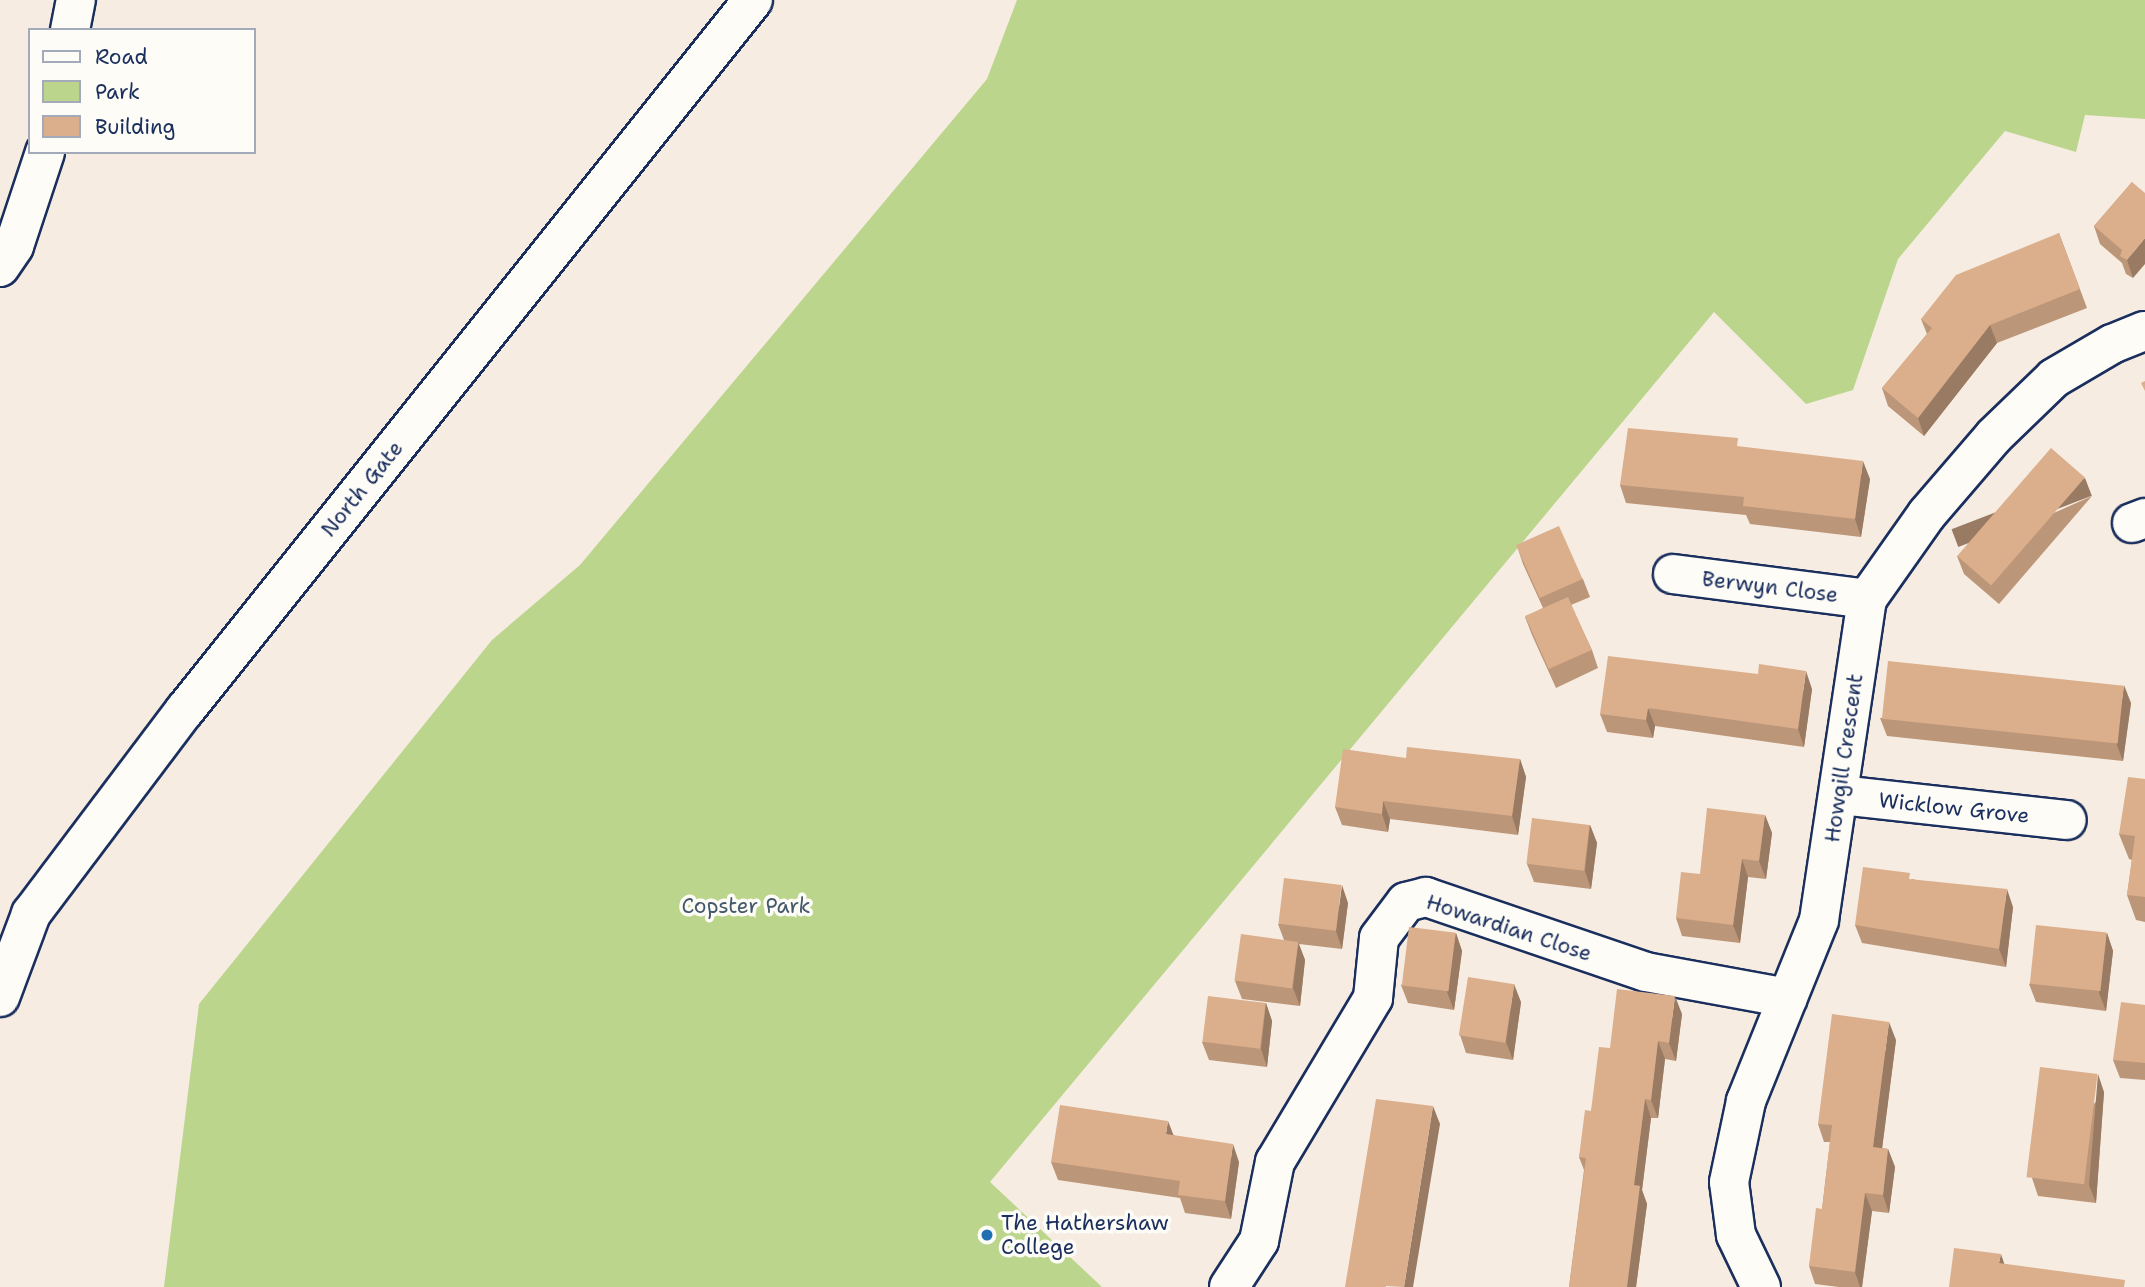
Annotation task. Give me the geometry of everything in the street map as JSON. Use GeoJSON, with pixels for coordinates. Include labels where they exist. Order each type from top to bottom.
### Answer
{"type":"FeatureCollection","features":[{"type":"Feature","properties":{"kind":"street"},"geometry":{"type":"LineString","coordinates":[[70,28],[76,0]]}},
{"type":"Feature","properties":{"kind":"street","name":"North Gate"},"geometry":{"type":"LineString","coordinates":[[0,996],[31,914],[184,710],[753,0]]}},
{"type":"Feature","properties":{"kind":"street"},"geometry":{"type":"LineString","coordinates":[[0,267],[14,246],[44,154]]}},
{"type":"Feature","properties":{"kind":"street","name":"Howgill Crescent"},"geometry":{"type":"LineString","coordinates":[[1757,1286],[1736,1235],[1729,1182],[1746,1101],[1818,920],[1840,795],[1867,599],[1927,514],[1994,436],[2054,378],[2112,344],[2145,331]]}},
{"type":"Feature","properties":{"kind":"street","name":"Berwyn Close"},"geometry":{"type":"LineString","coordinates":[[1673,574],[1867,599]]}},
{"type":"Feature","properties":{"kind":"street","name":"Wicklow Grove"},"geometry":{"type":"LineString","coordinates":[[1840,795],[2067,820]]}},
{"type":"Feature","properties":{"kind":"street","name":"Howardian Close"},"geometry":{"type":"LineString","coordinates":[[1229,1287],[1259,1241],[1275,1162],[1373,998],[1379,938],[1406,902],[1426,897],[1646,972],[1788,998]]}},
{"type":"Feature","properties":{"kind":"green space","name":"Copster Park"},"geometry":{"type":"Polygon","coordinates":[[[1017,0],[2145,0],[2145,119],[2085,115],[2076,152],[2005,131],[1898,259],[1853,390],[1806,404],[1714,312],[990,1182],[1102,1287],[164,1287],[199,1004],[492,640],[580,565],[987,79],[1017,0]]]}},
{"type":"Feature","properties":{"kind":"building"},"geometry":{"type":"Polygon","coordinates":[[[2132,182],[2145,193],[2145,238],[2127,260],[2120,256],[2122,250],[2094,226],[2132,182]]]}},
{"type":"Feature","properties":{"kind":"building"},"geometry":{"type":"Polygon","coordinates":[[[2059,233],[2080,289],[1990,325],[1918,418],[1882,388],[1932,328],[1921,319],[1956,275],[2059,233]]]}},
{"type":"Feature","properties":{"kind":"building"},"geometry":{"type":"Polygon","coordinates":[[[1628,428],[1738,438],[1737,446],[1863,461],[1855,519],[1743,506],[1744,497],[1620,485],[1628,428]]]}},
{"type":"Feature","properties":{"kind":"building"},"geometry":{"type":"Polygon","coordinates":[[[2051,448],[2085,478],[1991,585],[1957,556],[2051,448]]]}},
{"type":"Feature","properties":{"kind":"building"},"geometry":{"type":"Polygon","coordinates":[[[1559,526],[1583,579],[1540,598],[1516,545],[1559,526]]]}},
{"type":"Feature","properties":{"kind":"building"},"geometry":{"type":"Polygon","coordinates":[[[1568,597],[1592,650],[1549,669],[1525,616],[1568,597]]]}},
{"type":"Feature","properties":{"kind":"building"},"geometry":{"type":"Polygon","coordinates":[[[1608,656],[1758,674],[1759,664],[1806,671],[1798,729],[1648,708],[1646,720],[1600,714],[1608,656]]]}},
{"type":"Feature","properties":{"kind":"building"},"geometry":{"type":"Polygon","coordinates":[[[1888,661],[2124,686],[2118,743],[1882,719],[1888,661]]]}},
{"type":"Feature","properties":{"kind":"building"},"geometry":{"type":"Polygon","coordinates":[[[1407,747],[1520,759],[1512,816],[1383,801],[1382,814],[1335,807],[1343,749],[1406,758],[1407,747]]]}},
{"type":"Feature","properties":{"kind":"building"},"geometry":{"type":"Polygon","coordinates":[[[2128,777],[2145,779],[2145,897],[2127,895],[2135,836],[2119,834],[2128,777]]]}},
{"type":"Feature","properties":{"kind":"building"},"geometry":{"type":"Polygon","coordinates":[[[1707,808],[1765,815],[1759,861],[1742,859],[1733,925],[1676,918],[1681,872],[1700,874],[1707,808]]]}},
{"type":"Feature","properties":{"kind":"building"},"geometry":{"type":"Polygon","coordinates":[[[1532,818],[1590,825],[1584,871],[1526,864],[1532,818]]]}},
{"type":"Feature","properties":{"kind":"building"},"geometry":{"type":"Polygon","coordinates":[[[1863,867],[1910,873],[1909,879],[2007,889],[1999,949],[1855,925],[1863,867]]]}},
{"type":"Feature","properties":{"kind":"building"},"geometry":{"type":"Polygon","coordinates":[[[1284,878],[1342,885],[1336,931],[1278,924],[1284,878]]]}},
{"type":"Feature","properties":{"kind":"building"},"geometry":{"type":"Polygon","coordinates":[[[2036,925],[2107,932],[2100,991],[2030,984],[2036,925]]]}},
{"type":"Feature","properties":{"kind":"building"},"geometry":{"type":"Polygon","coordinates":[[[1409,927],[1456,933],[1448,991],[1402,986],[1409,927]]]}},
{"type":"Feature","properties":{"kind":"building"},"geometry":{"type":"Polygon","coordinates":[[[1241,934],[1298,942],[1292,989],[1234,981],[1241,934]]]}},
{"type":"Feature","properties":{"kind":"building"},"geometry":{"type":"Polygon","coordinates":[[[1468,977],[1514,984],[1505,1043],[1459,1035],[1468,977]]]}},
{"type":"Feature","properties":{"kind":"building"},"geometry":{"type":"Polygon","coordinates":[[[1617,989],[1675,996],[1669,1043],[1658,1041],[1651,1100],[1645,1099],[1634,1185],[1640,1186],[1627,1287],[1569,1287],[1586,1158],[1579,1157],[1585,1110],[1591,1111],[1599,1047],[1610,1048],[1617,989]]]}},
{"type":"Feature","properties":{"kind":"building"},"geometry":{"type":"Polygon","coordinates":[[[1208,996],[1266,1003],[1260,1049],[1202,1042],[1208,996]]]}},
{"type":"Feature","properties":{"kind":"building"},"geometry":{"type":"Polygon","coordinates":[[[2121,1002],[2145,1005],[2145,1063],[2113,1060],[2121,1002]]]}},
{"type":"Feature","properties":{"kind":"building"},"geometry":{"type":"Polygon","coordinates":[[[1832,1014],[1889,1022],[1873,1147],[1888,1149],[1883,1195],[1865,1193],[1855,1272],[1809,1266],[1816,1208],[1822,1209],[1832,1125],[1818,1124],[1832,1014]]]}},
{"type":"Feature","properties":{"kind":"building"},"geometry":{"type":"Polygon","coordinates":[[[2040,1067],[2098,1074],[2084,1184],[2026,1177],[2040,1067]]]}},
{"type":"Feature","properties":{"kind":"building"},"geometry":{"type":"Polygon","coordinates":[[[1376,1099],[1433,1106],[1404,1287],[1345,1287],[1376,1099]]]}},
{"type":"Feature","properties":{"kind":"building"},"geometry":{"type":"Polygon","coordinates":[[[1060,1105],[1168,1121],[1166,1134],[1233,1144],[1225,1201],[1178,1195],[1180,1181],[1051,1162],[1060,1105]]]}},
{"type":"Feature","properties":{"kind":"building"},"geometry":{"type":"Polygon","coordinates":[[[1954,1248],[2001,1254],[1999,1263],[2125,1280],[2124,1287],[1949,1287],[1954,1248]]]}},
{"type":"Feature","properties":{"kind":"place","name":"The Hathershaw College"},"geometry":{"type":"Point","coordinates":[987,1235]}}]}
